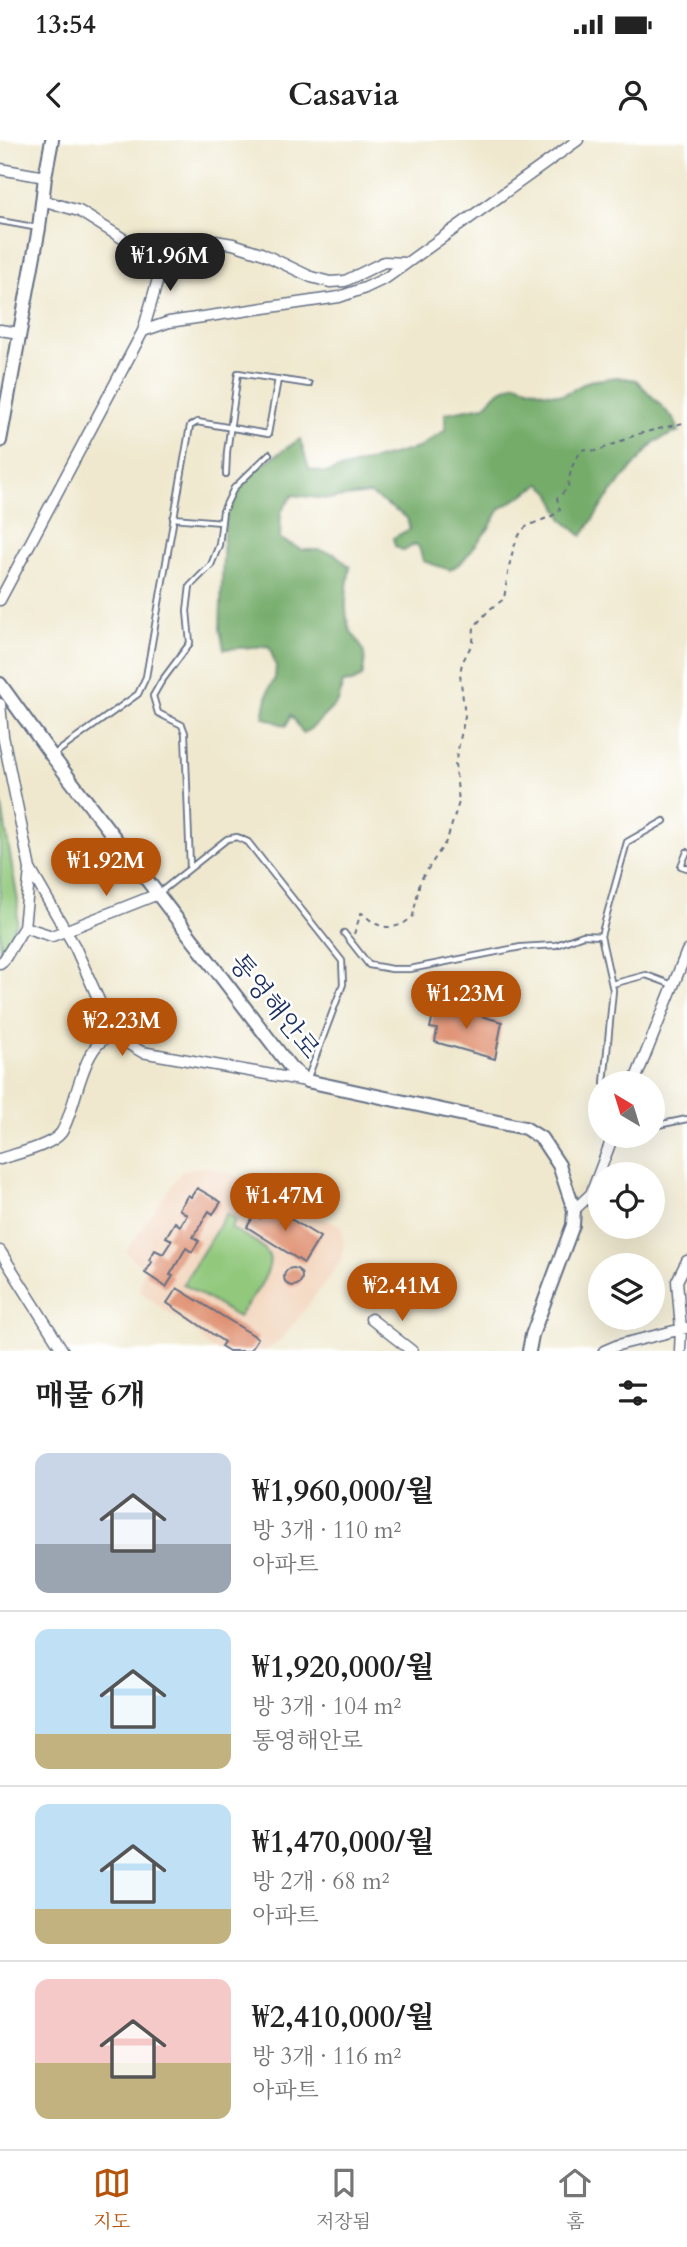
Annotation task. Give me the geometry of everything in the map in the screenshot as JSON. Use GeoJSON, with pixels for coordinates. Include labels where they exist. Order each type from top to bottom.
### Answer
{"type":"FeatureCollection","features":[{"type":"Feature","properties":{"kind":"street"},"geometry":{"type":"LineString","coordinates":[[0,441],[39,228],[52,140]]}},
{"type":"Feature","properties":{"kind":"street"},"geometry":{"type":"LineString","coordinates":[[143,331],[169,322],[339,297],[365,288],[386,278],[578,140]]}},
{"type":"Feature","properties":{"kind":"street"},"geometry":{"type":"LineString","coordinates":[[0,169],[45,177]]}},
{"type":"Feature","properties":{"kind":"street"},"geometry":{"type":"LineString","coordinates":[[42,200],[79,211],[130,243],[165,246],[203,239],[233,244],[261,253],[311,277],[330,282],[345,281],[384,262],[406,264]]}},
{"type":"Feature","properties":{"kind":"street"},"geometry":{"type":"LineString","coordinates":[[0,600],[143,331],[165,246]]}},
{"type":"Feature","properties":{"kind":"street"},"geometry":{"type":"LineString","coordinates":[[0,330],[19,333]]}},
{"type":"Feature","properties":{"kind":"street","name":"통영해안로"},"geometry":{"type":"LineString","coordinates":[[0,684],[291,1068],[307,1081],[525,1128],[541,1138],[559,1165],[575,1210]]}},
{"type":"Feature","properties":{"kind":"street"},"geometry":{"type":"LineString","coordinates":[[0,704],[3,736],[30,869],[24,927],[0,963]]}},
{"type":"Feature","properties":{"kind":"street"},"geometry":{"type":"LineString","coordinates":[[30,869],[75,947],[115,1037]]}},
{"type":"Feature","properties":{"kind":"street"},"geometry":{"type":"LineString","coordinates":[[24,927],[52,936],[158,894]]}},
{"type":"Feature","properties":{"kind":"street"},"geometry":{"type":"LineString","coordinates":[[639,1071],[673,985],[682,974],[687,951]]}},
{"type":"Feature","properties":{"kind":"street"},"geometry":{"type":"LineString","coordinates":[[0,1159],[50,1142],[61,1133],[87,1061],[99,1042],[110,1036],[142,1052],[307,1081]]}},
{"type":"Feature","properties":{"kind":"street"},"geometry":{"type":"LineString","coordinates":[[529,1351],[532,1335],[573,1225],[575,1210],[591,1194],[607,1148]]}},
{"type":"Feature","properties":{"kind":"street"},"geometry":{"type":"LineString","coordinates":[[0,1251],[63,1351]]}},
{"type":"Feature","properties":{"kind":"street"},"geometry":{"type":"LineString","coordinates":[[680,1351],[684,1329],[677,1281],[687,1261]]}},
{"type":"Feature","properties":{"kind":"street"},"geometry":{"type":"LineString","coordinates":[[371,1319],[412,1351]]}},
{"type":"Feature","properties":{"kind":"street"},"geometry":{"type":"LineString","coordinates":[[604,1351],[684,1329]]}},
{"type":"Feature","properties":{"kind":"street"},"geometry":{"type":"LineString","coordinates":[[522,1351],[532,1335]]}},
{"type":"Feature","properties":{"kind":"lane"},"geometry":{"type":"LineString","coordinates":[[0,221],[39,228]]}},
{"type":"Feature","properties":{"kind":"lane"},"geometry":{"type":"LineString","coordinates":[[226,474],[238,373],[309,384]]}},
{"type":"Feature","properties":{"kind":"lane"},"geometry":{"type":"LineString","coordinates":[[52,756],[138,694],[146,677],[190,426],[197,422],[268,435],[278,379]]}},
{"type":"Feature","properties":{"kind":"lane"},"geometry":{"type":"LineString","coordinates":[[190,868],[185,733],[182,725],[158,713],[153,696],[190,643],[187,611],[190,586],[211,565],[219,545],[223,510],[234,488],[269,454]]}},
{"type":"Feature","properties":{"kind":"lane"},"geometry":{"type":"LineString","coordinates":[[173,517],[221,523]]}},
{"type":"Feature","properties":{"kind":"lane"},"geometry":{"type":"LineString","coordinates":[[605,1071],[612,984],[601,936],[627,842],[664,821]]}},
{"type":"Feature","properties":{"kind":"lane"},"geometry":{"type":"LineString","coordinates":[[158,894],[228,839],[237,837],[248,842],[342,961],[343,984],[307,1081]]}},
{"type":"Feature","properties":{"kind":"lane"},"geometry":{"type":"LineString","coordinates":[[687,852],[681,866],[687,868]]}},
{"type":"Feature","properties":{"kind":"lane"},"geometry":{"type":"LineString","coordinates":[[344,933],[369,965],[392,969],[410,969],[521,947],[556,945],[583,935],[601,936]]}},
{"type":"Feature","properties":{"kind":"lane"},"geometry":{"type":"LineString","coordinates":[[612,984],[646,975],[673,985]]}},
{"type":"Feature","properties":{"kind":"lane"},"geometry":{"type":"LineString","coordinates":[[665,1124],[687,1119]]}},
{"type":"Feature","properties":{"kind":"path"},"geometry":{"type":"LineString","coordinates":[[351,943],[361,914],[365,914],[375,925],[386,927],[403,924],[413,916],[420,881],[447,840],[459,802],[455,764],[466,716],[460,674],[462,663],[473,642],[474,627],[490,609],[504,599],[513,558],[513,545],[522,531],[555,516],[560,510],[557,498],[568,488],[574,458],[584,449],[597,451],[638,433],[687,422]]}},
{"type":"Feature","properties":{"kind":"shaded area"},"geometry":{"type":"Polygon","coordinates":[[[205,1167],[233,1174],[305,1213],[341,1225],[344,1243],[341,1261],[284,1337],[266,1351],[219,1351],[210,1348],[196,1332],[139,1291],[143,1268],[126,1252],[182,1170],[205,1167]]]}},
{"type":"Feature","properties":{"kind":"green space"},"geometry":{"type":"Polygon","coordinates":[[[617,377],[636,380],[674,419],[679,431],[654,442],[607,498],[582,536],[563,520],[550,492],[541,484],[500,509],[489,528],[462,562],[450,570],[423,561],[419,547],[415,544],[404,551],[395,546],[393,538],[410,529],[407,518],[370,494],[328,499],[293,495],[281,512],[280,539],[302,550],[335,554],[350,567],[346,597],[347,620],[350,631],[363,650],[364,668],[362,677],[343,683],[338,702],[312,728],[303,733],[291,715],[286,726],[263,717],[269,688],[275,678],[276,666],[269,646],[224,649],[220,629],[224,531],[227,514],[245,476],[300,439],[309,469],[325,473],[418,448],[445,430],[445,413],[484,406],[499,391],[516,383],[563,395],[589,381],[617,377]]]}},
{"type":"Feature","properties":{"kind":"green space"},"geometry":{"type":"Polygon","coordinates":[[[0,796],[18,901],[17,922],[0,954],[0,796]]]}},
{"type":"Feature","properties":{"kind":"green space"},"geometry":{"type":"Polygon","coordinates":[[[227,1213],[236,1219],[231,1228],[261,1246],[270,1260],[260,1286],[238,1317],[183,1284],[227,1213]]]}},
{"type":"Feature","properties":{"kind":"building"},"geometry":{"type":"Polygon","coordinates":[[[436,1003],[502,1022],[495,1059],[435,1042],[437,1029],[430,1028],[436,1003]]]}},
{"type":"Feature","properties":{"kind":"building"},"geometry":{"type":"Polygon","coordinates":[[[197,1188],[221,1202],[213,1214],[209,1211],[193,1237],[199,1241],[192,1252],[186,1248],[166,1287],[145,1273],[152,1262],[149,1260],[155,1250],[163,1254],[172,1240],[166,1237],[175,1222],[180,1226],[187,1215],[179,1209],[188,1195],[191,1197],[197,1188]]]}},
{"type":"Feature","properties":{"kind":"building"},"geometry":{"type":"Polygon","coordinates":[[[268,1205],[320,1237],[304,1263],[247,1227],[255,1214],[260,1218],[268,1205]]]}},
{"type":"Feature","properties":{"kind":"building"},"geometry":{"type":"Polygon","coordinates":[[[289,1268],[297,1268],[302,1277],[300,1284],[289,1286],[284,1281],[284,1273],[289,1268]]]}},
{"type":"Feature","properties":{"kind":"building"},"geometry":{"type":"Polygon","coordinates":[[[177,1288],[258,1338],[250,1351],[229,1351],[221,1346],[224,1342],[167,1303],[177,1288]]]}}]}
